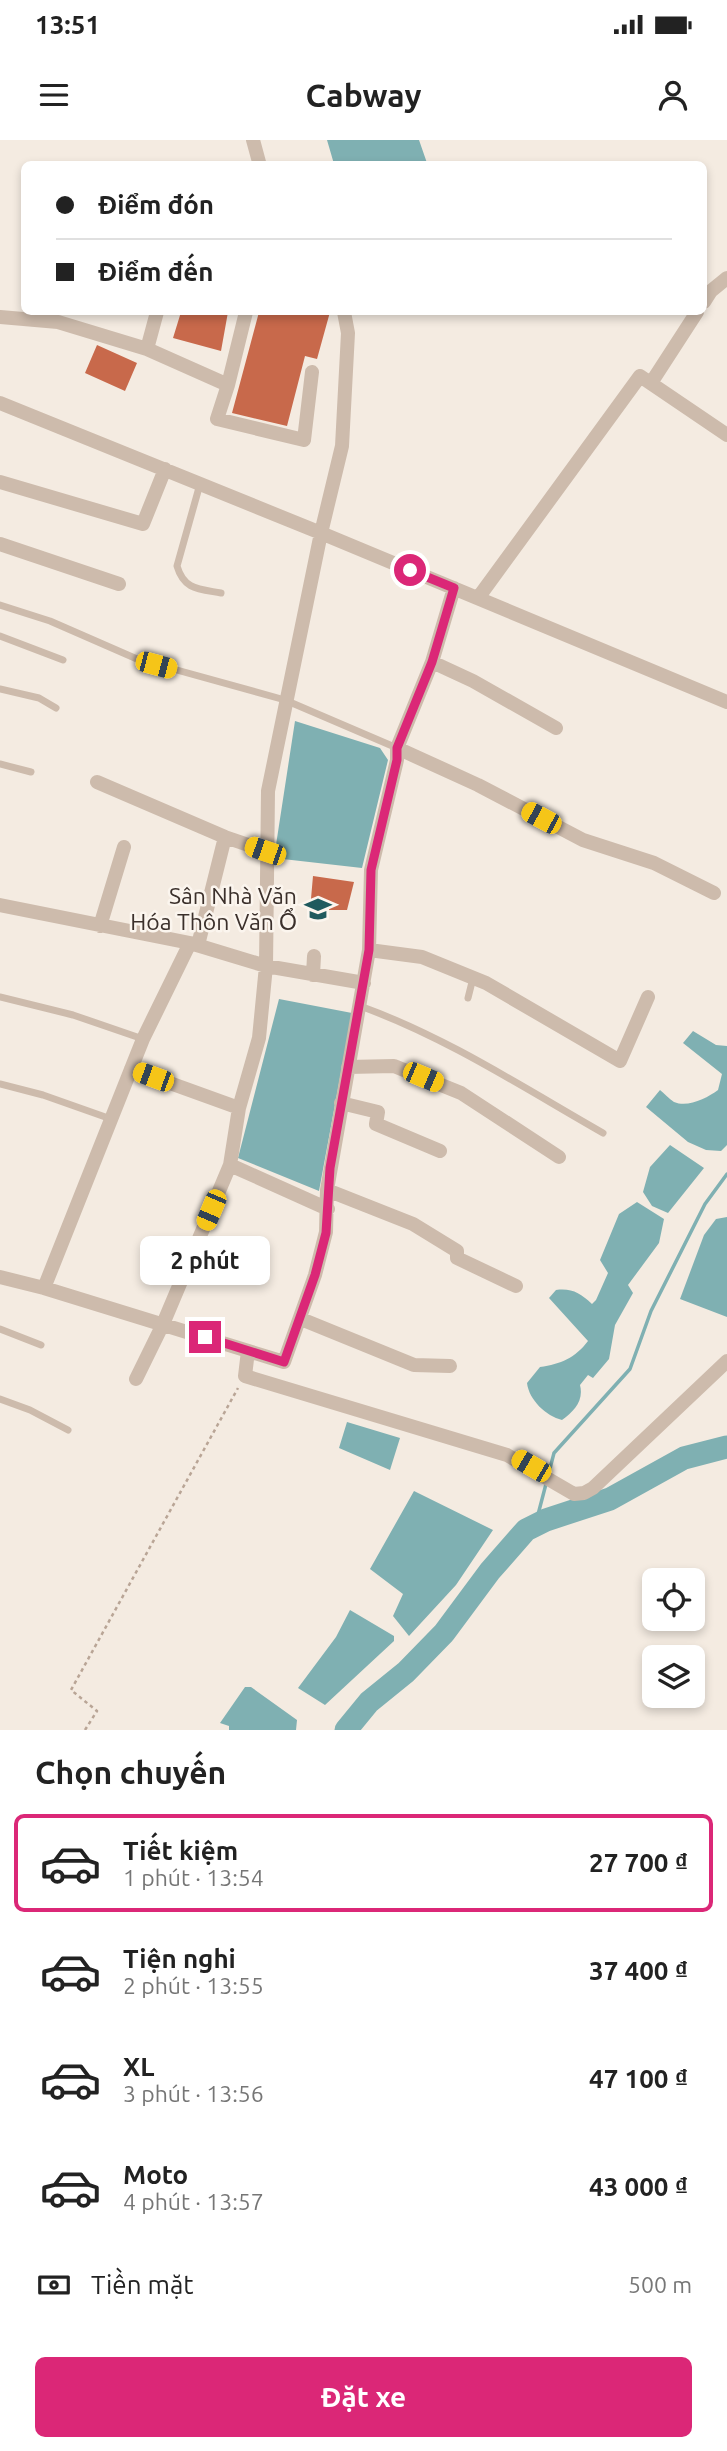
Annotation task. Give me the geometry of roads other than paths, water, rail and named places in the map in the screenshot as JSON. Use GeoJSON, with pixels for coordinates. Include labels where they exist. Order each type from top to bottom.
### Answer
{"type":"FeatureCollection","features":[{"type":"Feature","properties":{"kind":"street"},"geometry":{"type":"LineString","coordinates":[[253,140],[259,161]]}},
{"type":"Feature","properties":{"kind":"street"},"geometry":{"type":"LineString","coordinates":[[707,296],[727,278]]}},
{"type":"Feature","properties":{"kind":"street"},"geometry":{"type":"LineString","coordinates":[[147,349],[156,315]]}},
{"type":"Feature","properties":{"kind":"street"},"geometry":{"type":"LineString","coordinates":[[245,315],[217,419],[304,440],[312,372]]}},
{"type":"Feature","properties":{"kind":"street"},"geometry":{"type":"LineString","coordinates":[[136,1379],[163,1324],[230,1165],[239,1108],[259,1038],[266,966],[265,851],[268,791],[285,700],[342,446],[348,333],[345,315]]}},
{"type":"Feature","properties":{"kind":"street"},"geometry":{"type":"LineString","coordinates":[[651,383],[695,315]]}},
{"type":"Feature","properties":{"kind":"street"},"geometry":{"type":"LineString","coordinates":[[0,317],[58,322],[147,349],[228,385]]}},
{"type":"Feature","properties":{"kind":"street"},"geometry":{"type":"LineString","coordinates":[[478,598],[640,376],[727,435]]}},
{"type":"Feature","properties":{"kind":"street"},"geometry":{"type":"LineString","coordinates":[[0,403],[727,702]]}},
{"type":"Feature","properties":{"kind":"street"},"geometry":{"type":"LineString","coordinates":[[0,481],[143,524],[165,469]]}},
{"type":"Feature","properties":{"kind":"street"},"geometry":{"type":"LineString","coordinates":[[0,544],[119,584]]}},
{"type":"Feature","properties":{"kind":"street"},"geometry":{"type":"LineString","coordinates":[[0,1277],[284,1362],[301,1319],[326,1233],[327,1190],[365,983],[369,950],[371,870],[397,760],[397,748],[432,662],[454,588]]}},
{"type":"Feature","properties":{"kind":"street"},"geometry":{"type":"LineString","coordinates":[[432,662],[463,676],[556,728]]}},
{"type":"Feature","properties":{"kind":"street"},"geometry":{"type":"LineString","coordinates":[[397,748],[478,785],[583,841],[654,863],[714,893]]}},
{"type":"Feature","properties":{"kind":"street"},"geometry":{"type":"LineString","coordinates":[[97,782],[225,837],[265,851]]}},
{"type":"Feature","properties":{"kind":"street"},"geometry":{"type":"LineString","coordinates":[[44,1288],[143,1039],[194,944],[225,837]]}},
{"type":"Feature","properties":{"kind":"street"},"geometry":{"type":"LineString","coordinates":[[100,926],[124,848]]}},
{"type":"Feature","properties":{"kind":"street"},"geometry":{"type":"LineString","coordinates":[[0,905],[194,944],[266,966],[365,983]]}},
{"type":"Feature","properties":{"kind":"street"},"geometry":{"type":"LineString","coordinates":[[369,950],[422,957],[501,990],[620,1061],[648,997]]}},
{"type":"Feature","properties":{"kind":"street"},"geometry":{"type":"LineString","coordinates":[[313,975],[314,957]]}},
{"type":"Feature","properties":{"kind":"street"},"geometry":{"type":"LineString","coordinates":[[348,1067],[394,1066],[461,1093],[559,1157]]}},
{"type":"Feature","properties":{"kind":"street"},"geometry":{"type":"LineString","coordinates":[[131,1069],[239,1108]]}},
{"type":"Feature","properties":{"kind":"street"},"geometry":{"type":"LineString","coordinates":[[341,1103],[378,1112],[376,1124],[440,1151]]}},
{"type":"Feature","properties":{"kind":"street"},"geometry":{"type":"LineString","coordinates":[[230,1165],[328,1209]]}},
{"type":"Feature","properties":{"kind":"street"},"geometry":{"type":"LineString","coordinates":[[327,1190],[423,1229],[457,1251],[457,1258],[516,1286]]}},
{"type":"Feature","properties":{"kind":"street"},"geometry":{"type":"LineString","coordinates":[[301,1319],[414,1365],[450,1366]]}},
{"type":"Feature","properties":{"kind":"street"},"geometry":{"type":"LineString","coordinates":[[248,1351],[245,1376],[507,1455],[574,1494],[593,1488],[727,1361]]}},
{"type":"Feature","properties":{"kind":"lane"},"geometry":{"type":"LineString","coordinates":[[200,484],[177,566],[180,579],[188,585],[221,593]]}},
{"type":"Feature","properties":{"kind":"lane"},"geometry":{"type":"LineString","coordinates":[[0,605],[50,621],[137,659],[285,700],[397,748]]}},
{"type":"Feature","properties":{"kind":"lane"},"geometry":{"type":"LineString","coordinates":[[0,636],[62,660]]}},
{"type":"Feature","properties":{"kind":"lane"},"geometry":{"type":"LineString","coordinates":[[0,688],[39,698],[56,708]]}},
{"type":"Feature","properties":{"kind":"lane"},"geometry":{"type":"LineString","coordinates":[[0,765],[31,772]]}},
{"type":"Feature","properties":{"kind":"lane"},"geometry":{"type":"LineString","coordinates":[[468,998],[473,978]]}},
{"type":"Feature","properties":{"kind":"lane"},"geometry":{"type":"LineString","coordinates":[[0,997],[73,1016],[143,1039]]}},
{"type":"Feature","properties":{"kind":"lane"},"geometry":{"type":"LineString","coordinates":[[360,1006],[395,1019],[464,1054],[603,1133]]}},
{"type":"Feature","properties":{"kind":"lane"},"geometry":{"type":"LineString","coordinates":[[0,1084],[43,1095],[111,1119]]}},
{"type":"Feature","properties":{"kind":"lane"},"geometry":{"type":"LineString","coordinates":[[0,1329],[41,1345]]}},
{"type":"Feature","properties":{"kind":"lane"},"geometry":{"type":"LineString","coordinates":[[0,1399],[30,1410],[68,1430]]}},
{"type":"Feature","properties":{"kind":"water"},"geometry":{"type":"Polygon","coordinates":[[[327,140],[419,140],[426,161],[333,161],[327,140]]]}},
{"type":"Feature","properties":{"kind":"water"},"geometry":{"type":"Polygon","coordinates":[[[295,721],[380,748],[388,760],[362,868],[274,858],[295,721]]]}},
{"type":"Feature","properties":{"kind":"water"},"geometry":{"type":"Polygon","coordinates":[[[279,999],[352,1013],[319,1191],[238,1158],[279,999]]]}},
{"type":"Feature","properties":{"kind":"water"},"geometry":{"type":"Polygon","coordinates":[[[693,1031],[716,1045],[727,1046],[727,1145],[721,1151],[706,1150],[688,1142],[646,1107],[660,1090],[674,1102],[685,1104],[703,1099],[718,1090],[722,1074],[683,1043],[693,1031]]]}},
{"type":"Feature","properties":{"kind":"water"},"geometry":{"type":"Polygon","coordinates":[[[670,1145],[704,1168],[668,1213],[652,1206],[643,1192],[650,1167],[670,1145]]]}},
{"type":"Feature","properties":{"kind":"water"},"geometry":{"type":"Polygon","coordinates":[[[637,1202],[664,1219],[659,1243],[628,1285],[633,1293],[615,1325],[609,1359],[593,1378],[588,1375],[580,1385],[581,1396],[574,1409],[562,1420],[556,1418],[544,1411],[535,1401],[527,1383],[540,1367],[567,1359],[588,1341],[549,1298],[556,1290],[567,1290],[576,1292],[592,1304],[596,1300],[608,1273],[600,1260],[619,1214],[637,1202]]]}},
{"type":"Feature","properties":{"kind":"water"},"geometry":{"type":"Polygon","coordinates":[[[727,1217],[727,1317],[680,1299],[704,1235],[716,1219],[727,1217]]]}},
{"type":"Feature","properties":{"kind":"water"},"geometry":{"type":"Polygon","coordinates":[[[347,1422],[400,1438],[390,1470],[339,1448],[347,1422]]]}},
{"type":"Feature","properties":{"kind":"water"},"geometry":{"type":"Polygon","coordinates":[[[414,1491],[493,1530],[456,1585],[409,1636],[393,1616],[403,1594],[370,1569],[414,1491]]]}},
{"type":"Feature","properties":{"kind":"water"},"geometry":{"type":"Polygon","coordinates":[[[350,1610],[394,1636],[394,1641],[325,1705],[298,1688],[336,1637],[350,1610]]]}},
{"type":"Feature","properties":{"kind":"water"},"geometry":{"type":"Polygon","coordinates":[[[245,1687],[251,1687],[297,1720],[296,1730],[229,1730],[229,1726],[220,1723],[245,1687]]]}},
{"type":"Feature","properties":{"kind":"waterway"},"geometry":{"type":"LineString","coordinates":[[548,1476],[554,1453],[630,1369],[651,1311],[705,1204],[727,1174]]}},
{"type":"Feature","properties":{"kind":"waterway"},"geometry":{"type":"LineString","coordinates":[[346,1730],[369,1702],[406,1672],[444,1633],[490,1571],[526,1530],[546,1520],[610,1499],[684,1458],[727,1447]]}},
{"type":"Feature","properties":{"kind":"waterway"},"geometry":{"type":"LineString","coordinates":[[535,1526],[546,1484]]}},
{"type":"Feature","properties":{"kind":"place","name":"Sân Nhà Văn Hóa Thôn Văn Ổ"},"geometry":{"type":"Point","coordinates":[318,909]}}]}
